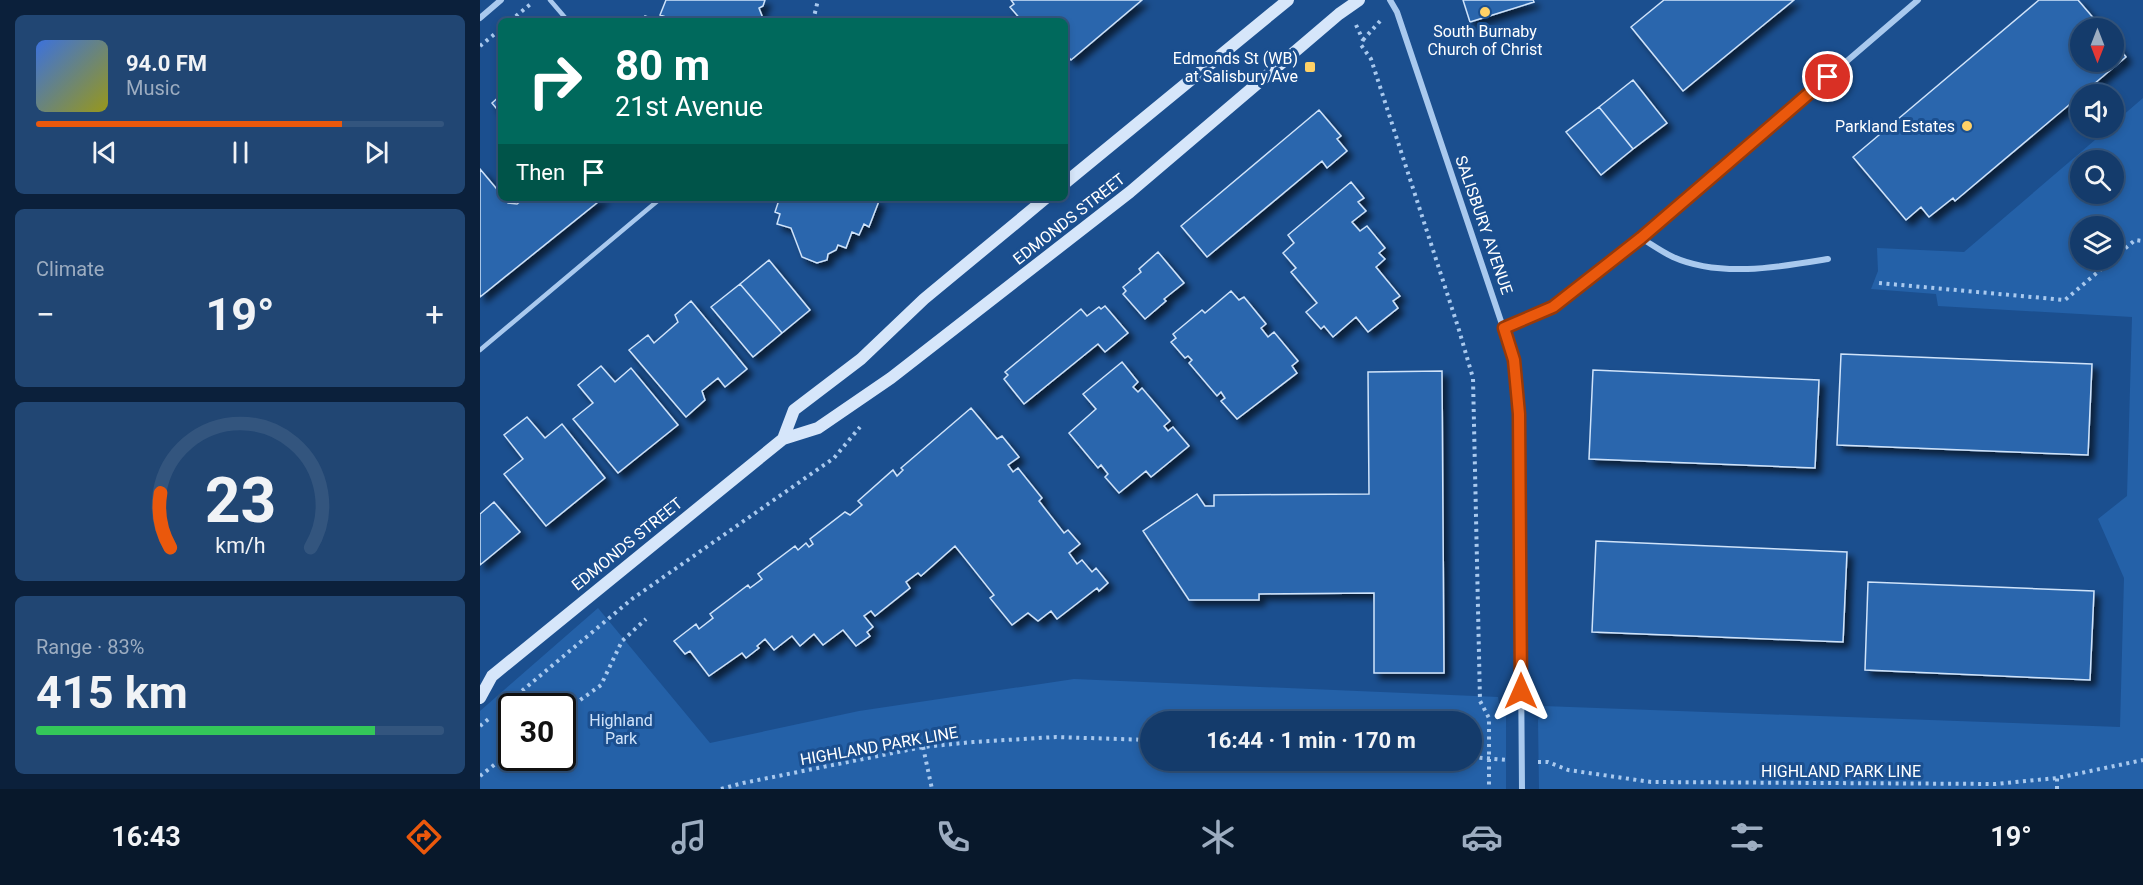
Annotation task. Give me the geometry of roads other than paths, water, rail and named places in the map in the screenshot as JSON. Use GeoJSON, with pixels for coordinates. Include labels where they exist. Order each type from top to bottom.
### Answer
{"type":"FeatureCollection","features":[{"type":"Feature","properties":{"kind":"street"},"geometry":{"type":"LineString","coordinates":[[480,18],[501,0]]}},
{"type":"Feature","properties":{"kind":"street","name":"EDMONDS STREET"},"geometry":{"type":"LineString","coordinates":[[1068,181],[1288,0]]}},
{"type":"Feature","properties":{"kind":"street","name":"EDMONDS STREET"},"geometry":{"type":"LineString","coordinates":[[480,698],[486,676],[783,439],[818,428],[891,378],[1130,192],[1339,14],[1359,0]]}},
{"type":"Feature","properties":{"kind":"street","name":"SALISBURY AVENUE"},"geometry":{"type":"LineString","coordinates":[[1390,0],[1397,12],[1514,360],[1519,414],[1522,789]]}},
{"type":"Feature","properties":{"kind":"street"},"geometry":{"type":"LineString","coordinates":[[1504,328],[1553,307],[1641,238],[1918,0]]}},
{"type":"Feature","properties":{"kind":"street","name":"EDMONDS STREET"},"geometry":{"type":"LineString","coordinates":[[783,439],[794,410],[861,358],[924,299],[1042,201]]}},
{"type":"Feature","properties":{"kind":"street"},"geometry":{"type":"LineString","coordinates":[[1641,238],[1674,257],[1712,267],[1772,269],[1828,259]]}},
{"type":"Feature","properties":{"kind":"lane"},"geometry":{"type":"LineString","coordinates":[[550,0],[565,18]]}},
{"type":"Feature","properties":{"kind":"lane"},"geometry":{"type":"LineString","coordinates":[[480,350],[657,201]]}},
{"type":"Feature","properties":{"kind":"place","name":"South Burnaby Church of Christ"},"geometry":{"type":"Point","coordinates":[1485,12]}},
{"type":"Feature","properties":{"kind":"place","name":"Edmonds St (WB) at Salisbury Ave"},"geometry":{"type":"Point","coordinates":[1310,67]}},
{"type":"Feature","properties":{"kind":"place","name":"Parkland Estates"},"geometry":{"type":"Point","coordinates":[1967,126]}},
{"type":"Feature","properties":{"kind":"park label","name":"Highland Park"},"geometry":{"type":"Point","coordinates":[621,729]}}]}
